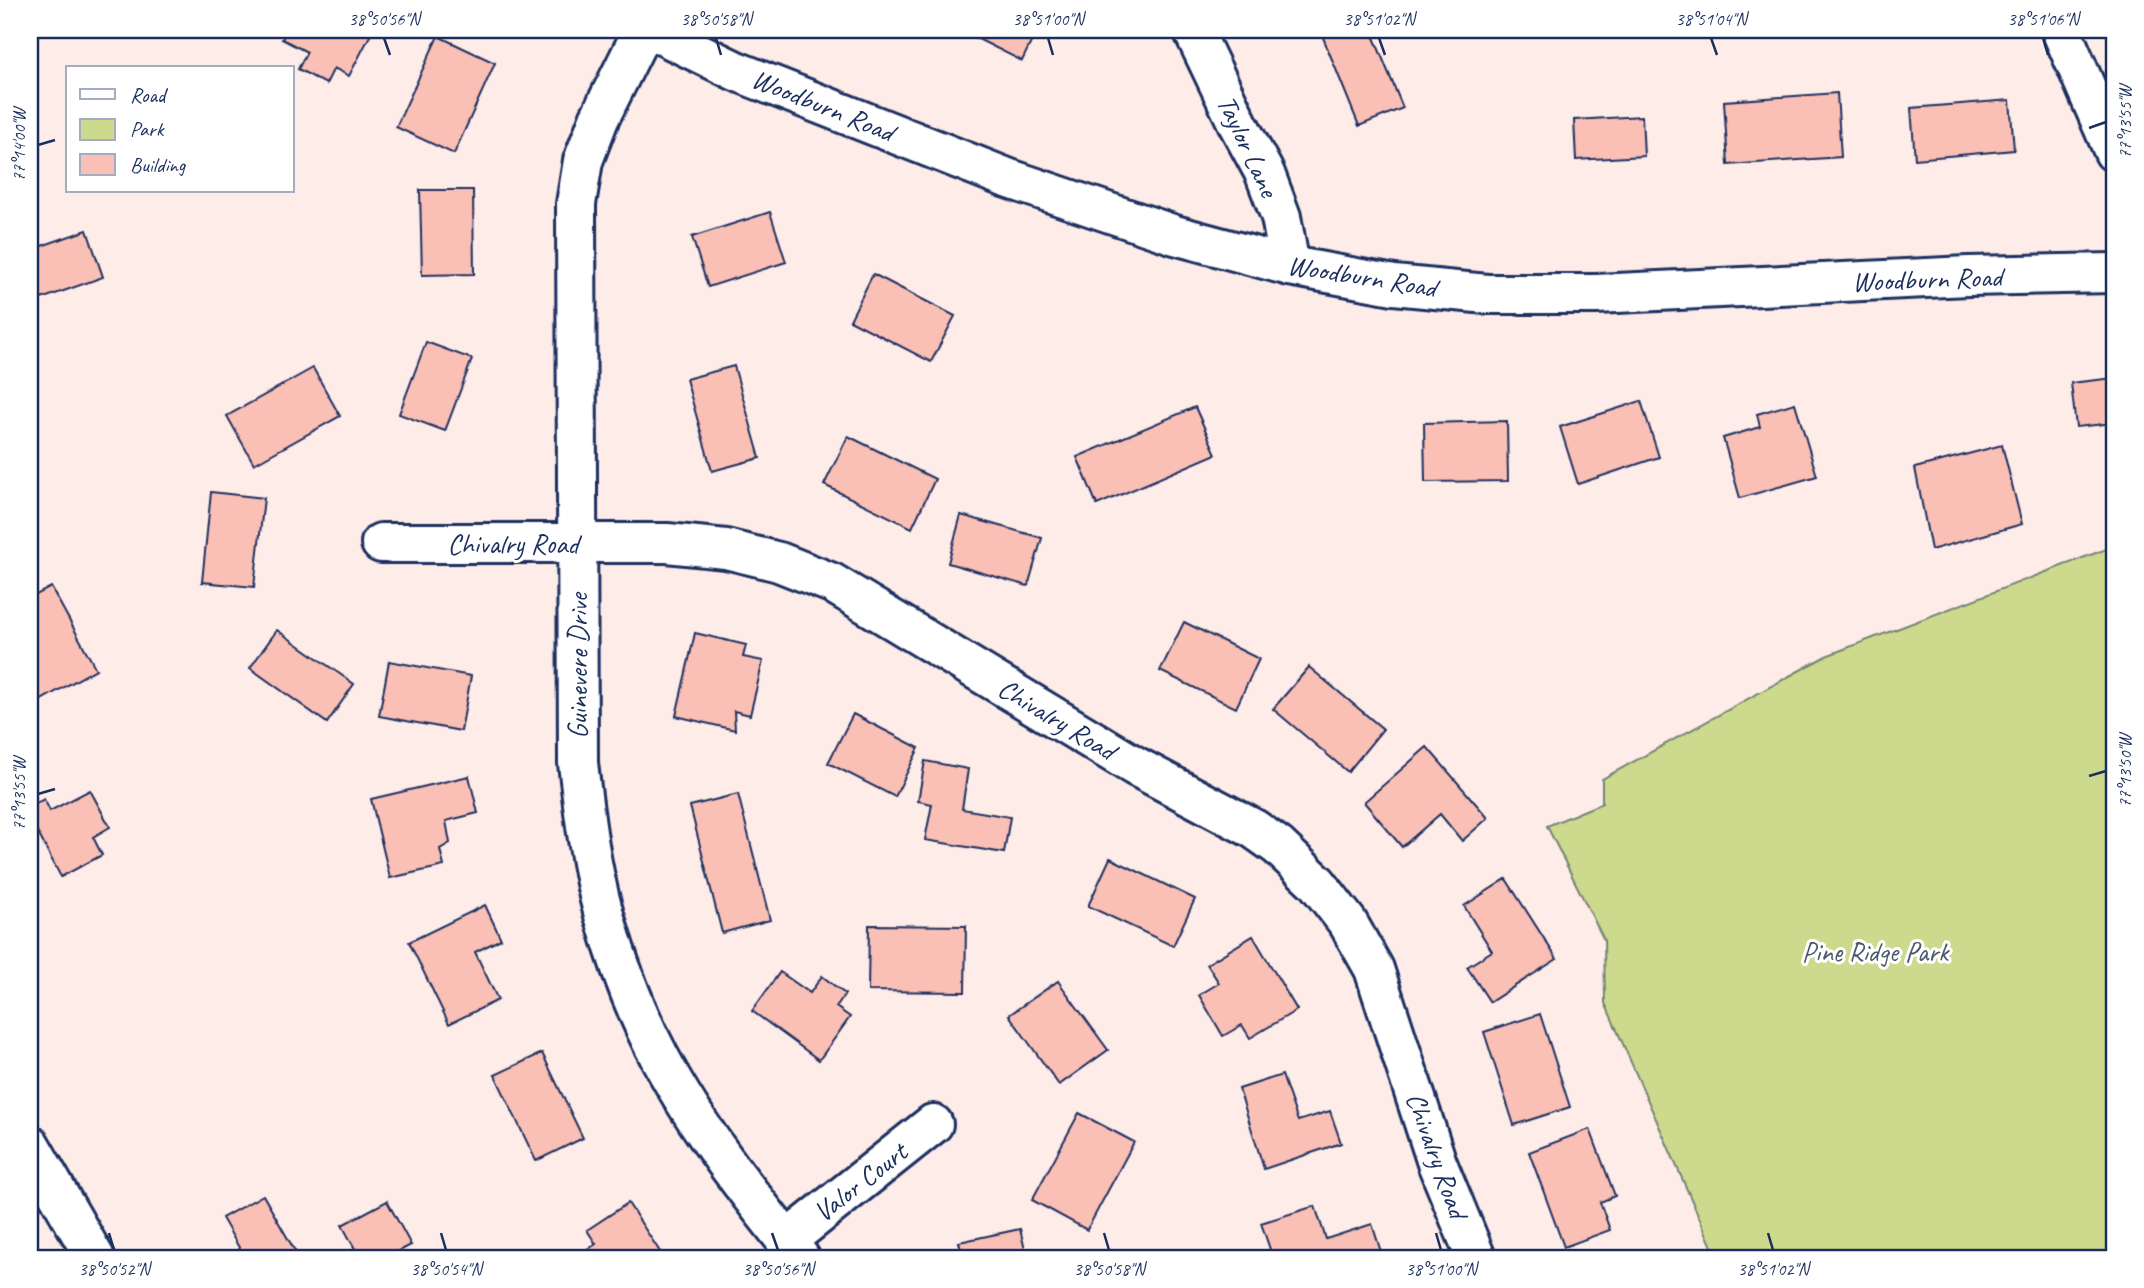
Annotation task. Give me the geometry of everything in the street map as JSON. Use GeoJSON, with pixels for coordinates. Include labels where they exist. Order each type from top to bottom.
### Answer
{"type":"FeatureCollection","features":[{"type":"Feature","properties":{"kind":"street","name":"Guinevere Drive"},"geometry":{"type":"LineString","coordinates":[[643,30],[599,118],[583,161],[576,204],[578,763],[587,841],[603,913],[626,983],[660,1058],[712,1144],[793,1250]]}},
{"type":"Feature","properties":{"kind":"street","name":"Woodburn Road"},"geometry":{"type":"LineString","coordinates":[[652,30],[736,71],[1007,178],[1175,235],[1290,266],[1394,285],[1487,294],[1596,294],[1968,276],[2114,274]]}},
{"type":"Feature","properties":{"kind":"street","name":"Taylor Lane"},"geometry":{"type":"LineString","coordinates":[[1194,30],[1238,124],[1265,174],[1281,217],[1290,266]]}},
{"type":"Feature","properties":{"kind":"street"},"geometry":{"type":"LineString","coordinates":[[2062,30],[2114,152]]}},
{"type":"Feature","properties":{"kind":"street","name":"Chivalry Road"},"geometry":{"type":"LineString","coordinates":[[381,543],[667,543],[726,549],[779,562],[832,583],[1135,766],[1254,829],[1278,846],[1317,883],[1348,923],[1374,969],[1437,1164],[1476,1258]]}},
{"type":"Feature","properties":{"kind":"street","name":"Valor Court"},"geometry":{"type":"LineString","coordinates":[[793,1250],[933,1124]]}},
{"type":"Feature","properties":{"kind":"street"},"geometry":{"type":"LineString","coordinates":[[30,1145],[95,1258]]}},
{"type":"Feature","properties":{"kind":"green space","name":"Pine Ridge Park"},"geometry":{"type":"Polygon","coordinates":[[[2114,546],[2114,1258],[1717,1258],[1605,1003],[1604,940],[1547,826],[1602,803],[1602,779],[1826,656],[2114,546]]]}},
{"type":"Feature","properties":{"kind":"building"},"geometry":{"type":"Polygon","coordinates":[[[287,30],[373,30],[349,76],[334,68],[326,84],[298,69],[307,52],[282,39],[287,30]]]}},
{"type":"Feature","properties":{"kind":"building"},"geometry":{"type":"Polygon","coordinates":[[[960,30],[1037,30],[1022,61],[960,30]]]}},
{"type":"Feature","properties":{"kind":"building"},"geometry":{"type":"Polygon","coordinates":[[[1320,30],[1371,30],[1403,108],[1359,126],[1320,30]]]}},
{"type":"Feature","properties":{"kind":"building"},"geometry":{"type":"Polygon","coordinates":[[[438,36],[495,63],[454,154],[396,127],[438,36]]]}},
{"type":"Feature","properties":{"kind":"building"},"geometry":{"type":"Polygon","coordinates":[[[1837,93],[1841,157],[1728,165],[1724,101],[1837,93]]]}},
{"type":"Feature","properties":{"kind":"building"},"geometry":{"type":"Polygon","coordinates":[[[2010,100],[2014,150],[1915,159],[1911,108],[2010,100]]]}},
{"type":"Feature","properties":{"kind":"building"},"geometry":{"type":"Polygon","coordinates":[[[1642,116],[1644,156],[1576,160],[1574,120],[1642,116]]]}},
{"type":"Feature","properties":{"kind":"building"},"geometry":{"type":"Polygon","coordinates":[[[420,190],[473,190],[474,274],[422,275],[420,190]]]}},
{"type":"Feature","properties":{"kind":"building"},"geometry":{"type":"Polygon","coordinates":[[[770,212],[786,262],[708,287],[692,237],[770,212]]]}},
{"type":"Feature","properties":{"kind":"building"},"geometry":{"type":"Polygon","coordinates":[[[87,230],[103,277],[30,303],[30,250],[87,230]]]}},
{"type":"Feature","properties":{"kind":"building"},"geometry":{"type":"Polygon","coordinates":[[[873,274],[955,316],[931,362],[850,320],[873,274]]]}},
{"type":"Feature","properties":{"kind":"building"},"geometry":{"type":"Polygon","coordinates":[[[426,342],[472,359],[445,431],[399,414],[426,342]]]}},
{"type":"Feature","properties":{"kind":"building"},"geometry":{"type":"Polygon","coordinates":[[[734,366],[760,458],[712,471],[686,379],[734,366]]]}},
{"type":"Feature","properties":{"kind":"building"},"geometry":{"type":"Polygon","coordinates":[[[313,368],[340,416],[254,464],[227,416],[313,368]]]}},
{"type":"Feature","properties":{"kind":"building"},"geometry":{"type":"Polygon","coordinates":[[[2114,378],[2114,423],[2076,427],[2071,383],[2114,378]]]}},
{"type":"Feature","properties":{"kind":"building"},"geometry":{"type":"Polygon","coordinates":[[[1641,401],[1659,457],[1578,484],[1560,427],[1641,401]]]}},
{"type":"Feature","properties":{"kind":"building"},"geometry":{"type":"Polygon","coordinates":[[[1795,403],[1817,476],[1740,498],[1723,438],[1760,427],[1757,414],[1795,403]]]}},
{"type":"Feature","properties":{"kind":"building"},"geometry":{"type":"Polygon","coordinates":[[[1195,407],[1216,454],[1097,505],[1077,457],[1195,407]]]}},
{"type":"Feature","properties":{"kind":"building"},"geometry":{"type":"Polygon","coordinates":[[[1507,421],[1508,481],[1425,482],[1424,423],[1507,421]]]}},
{"type":"Feature","properties":{"kind":"building"},"geometry":{"type":"Polygon","coordinates":[[[848,436],[935,479],[912,528],[824,485],[848,436]]]}},
{"type":"Feature","properties":{"kind":"building"},"geometry":{"type":"Polygon","coordinates":[[[2002,445],[2022,524],[1931,550],[1915,468],[2002,445]]]}},
{"type":"Feature","properties":{"kind":"building"},"geometry":{"type":"Polygon","coordinates":[[[211,492],[264,498],[254,587],[202,582],[211,492]]]}},
{"type":"Feature","properties":{"kind":"building"},"geometry":{"type":"Polygon","coordinates":[[[961,515],[1042,538],[1028,586],[948,563],[961,515]]]}},
{"type":"Feature","properties":{"kind":"building"},"geometry":{"type":"Polygon","coordinates":[[[51,587],[96,669],[34,704],[30,695],[30,598],[51,587]]]}},
{"type":"Feature","properties":{"kind":"building"},"geometry":{"type":"Polygon","coordinates":[[[1184,622],[1259,659],[1236,708],[1160,671],[1184,622]]]}},
{"type":"Feature","properties":{"kind":"building"},"geometry":{"type":"Polygon","coordinates":[[[277,630],[354,684],[327,723],[250,668],[277,630]]]}},
{"type":"Feature","properties":{"kind":"building"},"geometry":{"type":"Polygon","coordinates":[[[695,633],[746,645],[743,657],[763,661],[750,715],[734,711],[735,730],[676,716],[695,633]]]}},
{"type":"Feature","properties":{"kind":"building"},"geometry":{"type":"Polygon","coordinates":[[[389,661],[471,676],[461,731],[379,716],[389,661]]]}},
{"type":"Feature","properties":{"kind":"building"},"geometry":{"type":"Polygon","coordinates":[[[1309,667],[1383,729],[1348,772],[1273,709],[1309,667]]]}},
{"type":"Feature","properties":{"kind":"building"},"geometry":{"type":"Polygon","coordinates":[[[853,714],[919,748],[895,797],[828,763],[853,714]]]}},
{"type":"Feature","properties":{"kind":"building"},"geometry":{"type":"Polygon","coordinates":[[[1427,747],[1488,818],[1462,841],[1440,814],[1402,847],[1364,802],[1427,747]]]}},
{"type":"Feature","properties":{"kind":"building"},"geometry":{"type":"Polygon","coordinates":[[[925,761],[968,769],[962,809],[1010,817],[1004,853],[925,840],[932,804],[918,801],[925,761]]]}},
{"type":"Feature","properties":{"kind":"building"},"geometry":{"type":"Polygon","coordinates":[[[469,776],[478,813],[446,821],[450,843],[440,849],[444,866],[390,878],[371,799],[469,776]]]}},
{"type":"Feature","properties":{"kind":"building"},"geometry":{"type":"Polygon","coordinates":[[[90,790],[110,827],[93,837],[102,855],[61,877],[30,818],[30,806],[44,799],[50,811],[90,790]]]}},
{"type":"Feature","properties":{"kind":"building"},"geometry":{"type":"Polygon","coordinates":[[[738,794],[770,920],[722,933],[690,806],[738,794]]]}},
{"type":"Feature","properties":{"kind":"building"},"geometry":{"type":"Polygon","coordinates":[[[1110,858],[1195,899],[1173,946],[1088,906],[1110,858]]]}},
{"type":"Feature","properties":{"kind":"building"},"geometry":{"type":"Polygon","coordinates":[[[1506,879],[1557,959],[1490,1002],[1467,967],[1492,951],[1464,906],[1506,879]]]}},
{"type":"Feature","properties":{"kind":"building"},"geometry":{"type":"Polygon","coordinates":[[[485,905],[501,939],[475,952],[498,1000],[449,1024],[409,942],[485,905]]]}},
{"type":"Feature","properties":{"kind":"building"},"geometry":{"type":"Polygon","coordinates":[[[869,925],[966,926],[965,992],[868,991],[869,925]]]}},
{"type":"Feature","properties":{"kind":"building"},"geometry":{"type":"Polygon","coordinates":[[[1253,936],[1297,1010],[1250,1038],[1242,1025],[1223,1036],[1199,995],[1219,983],[1207,964],[1253,936]]]}},
{"type":"Feature","properties":{"kind":"building"},"geometry":{"type":"Polygon","coordinates":[[[780,972],[810,993],[822,976],[845,994],[836,1007],[850,1017],[819,1060],[752,1011],[780,972]]]}},
{"type":"Feature","properties":{"kind":"building"},"geometry":{"type":"Polygon","coordinates":[[[1058,981],[1108,1050],[1059,1085],[1009,1015],[1058,981]]]}},
{"type":"Feature","properties":{"kind":"building"},"geometry":{"type":"Polygon","coordinates":[[[1540,1014],[1570,1107],[1514,1125],[1484,1032],[1540,1014]]]}},
{"type":"Feature","properties":{"kind":"building"},"geometry":{"type":"Polygon","coordinates":[[[542,1053],[583,1138],[536,1161],[495,1075],[542,1053]]]}},
{"type":"Feature","properties":{"kind":"building"},"geometry":{"type":"Polygon","coordinates":[[[1282,1075],[1298,1121],[1330,1111],[1341,1143],[1264,1169],[1239,1089],[1282,1075]]]}},
{"type":"Feature","properties":{"kind":"building"},"geometry":{"type":"Polygon","coordinates":[[[1079,1113],[1134,1142],[1087,1230],[1032,1200],[1079,1113]]]}},
{"type":"Feature","properties":{"kind":"building"},"geometry":{"type":"Polygon","coordinates":[[[1590,1129],[1615,1196],[1600,1202],[1610,1230],[1564,1247],[1529,1152],[1590,1129]]]}},
{"type":"Feature","properties":{"kind":"building"},"geometry":{"type":"Polygon","coordinates":[[[263,1195],[299,1258],[245,1258],[222,1218],[263,1195]]]}},
{"type":"Feature","properties":{"kind":"building"},"geometry":{"type":"Polygon","coordinates":[[[387,1201],[411,1245],[386,1258],[360,1258],[342,1225],[387,1201]]]}},
{"type":"Feature","properties":{"kind":"building"},"geometry":{"type":"Polygon","coordinates":[[[628,1203],[664,1258],[589,1258],[584,1252],[596,1244],[587,1230],[628,1203]]]}},
{"type":"Feature","properties":{"kind":"building"},"geometry":{"type":"Polygon","coordinates":[[[1315,1206],[1326,1239],[1372,1224],[1383,1258],[1273,1258],[1261,1223],[1315,1206]]]}},
{"type":"Feature","properties":{"kind":"building"},"geometry":{"type":"Polygon","coordinates":[[[1020,1229],[1027,1258],[963,1258],[959,1242],[1020,1229]]]}}]}
